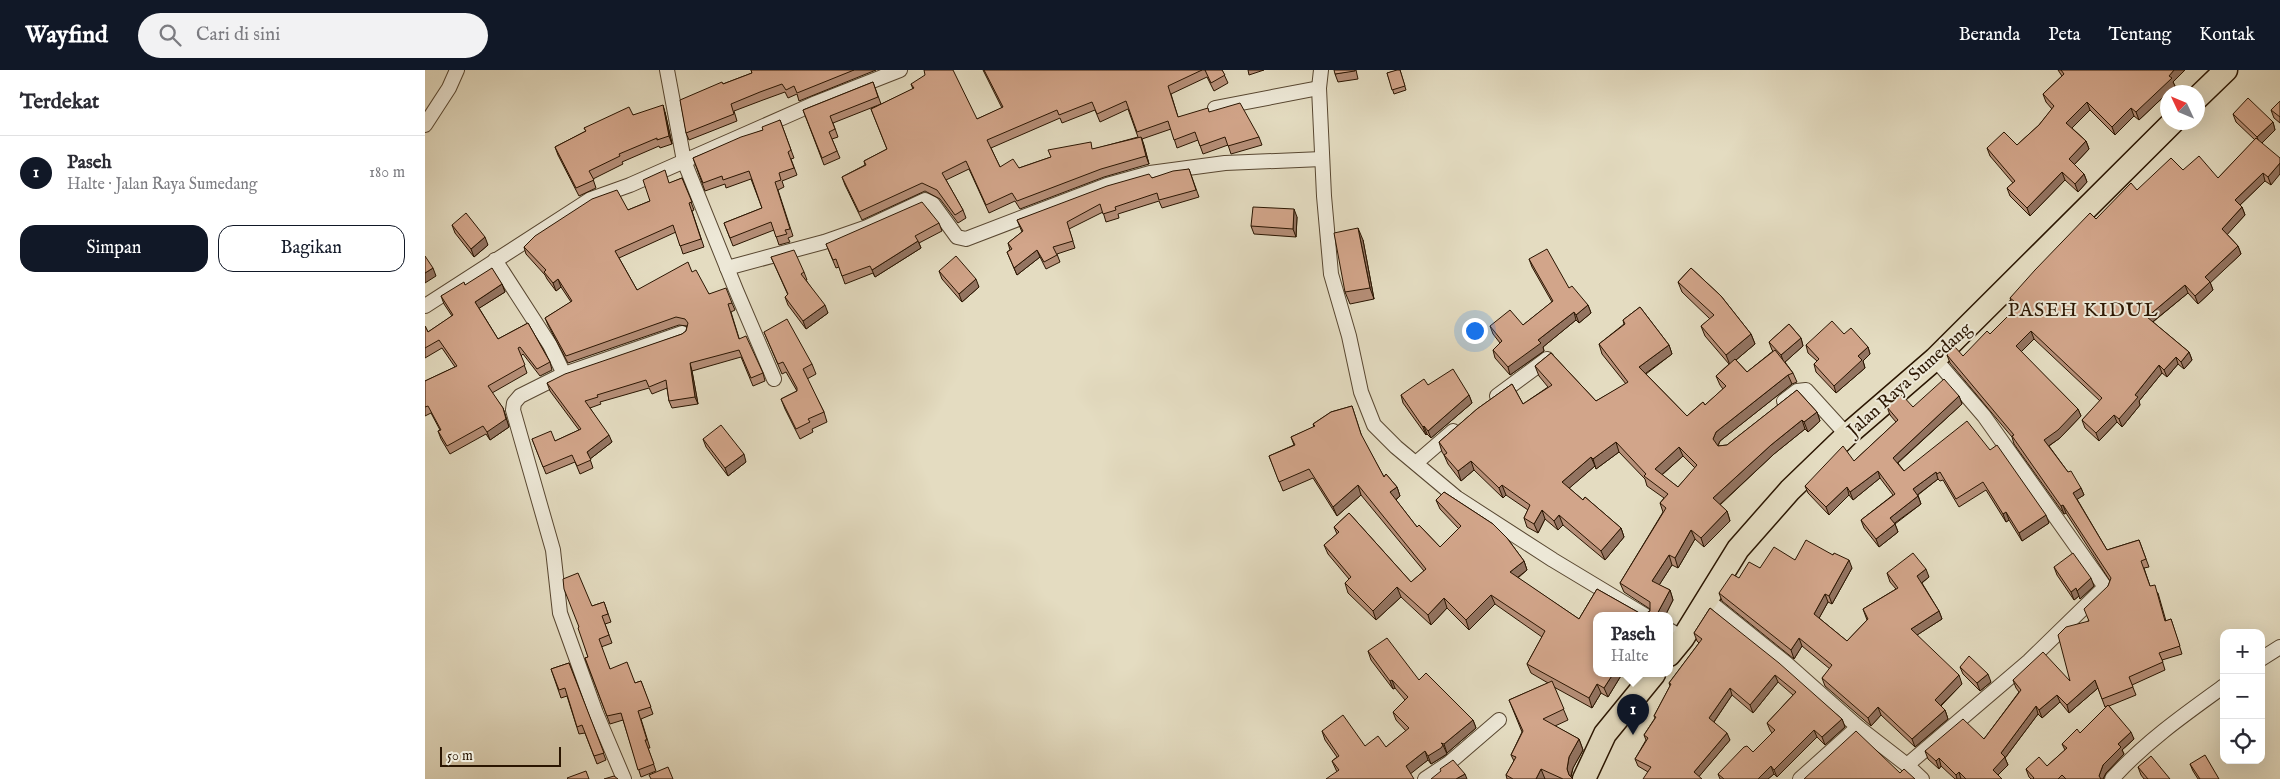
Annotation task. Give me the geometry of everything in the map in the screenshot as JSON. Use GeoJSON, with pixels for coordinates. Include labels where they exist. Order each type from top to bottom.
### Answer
{"type":"FeatureCollection","features":[{"type":"Feature","properties":{"kind":"highway"},"geometry":{"type":"LineString","coordinates":[[2205,90],[2225,70]]}},
{"type":"Feature","properties":{"kind":"highway","name":"Jalan Raya Sumedang"},"geometry":{"type":"LineString","coordinates":[[1674,641],[1706,599],[1738,549],[1790,490],[1847,435],[1935,359],[2165,130]]}},
{"type":"Feature","properties":{"kind":"highway"},"geometry":{"type":"LineString","coordinates":[[1584,779],[1605,734],[1652,677]]}},
{"type":"Feature","properties":{"kind":"street"},"geometry":{"type":"LineString","coordinates":[[425,125],[449,88],[457,70]]}},
{"type":"Feature","properties":{"kind":"street"},"geometry":{"type":"LineString","coordinates":[[667,70],[684,161],[774,379]]}},
{"type":"Feature","properties":{"kind":"street"},"geometry":{"type":"LineString","coordinates":[[425,306],[591,199],[899,70]]}},
{"type":"Feature","properties":{"kind":"street"},"geometry":{"type":"LineString","coordinates":[[1321,70],[1319,88],[1322,159],[1331,274],[1349,336],[1361,392],[1374,425],[1396,447],[1457,498],[1553,560],[1639,612]]}},
{"type":"Feature","properties":{"kind":"street"},"geometry":{"type":"LineString","coordinates":[[1215,108],[1319,88]]}},
{"type":"Feature","properties":{"kind":"street"},"geometry":{"type":"LineString","coordinates":[[727,268],[824,242],[867,227],[925,200],[933,204],[957,237],[966,239],[1107,185],[1150,173],[1225,163],[1322,159]]}},
{"type":"Feature","properties":{"kind":"street"},"geometry":{"type":"LineString","coordinates":[[495,260],[550,345],[564,374]]}},
{"type":"Feature","properties":{"kind":"street"},"geometry":{"type":"LineString","coordinates":[[624,779],[596,713],[560,613],[553,550],[513,410],[514,403],[520,396],[564,374],[682,333]]}},
{"type":"Feature","properties":{"kind":"street"},"geometry":{"type":"LineString","coordinates":[[1483,406],[1547,359]]}},
{"type":"Feature","properties":{"kind":"street"},"geometry":{"type":"LineString","coordinates":[[1907,765],[2029,661],[2105,587],[1984,416],[1935,359]]}},
{"type":"Feature","properties":{"kind":"street"},"geometry":{"type":"LineString","coordinates":[[1776,408],[1797,391],[1806,390],[1847,435]]}},
{"type":"Feature","properties":{"kind":"street"},"geometry":{"type":"LineString","coordinates":[[1416,464],[1460,425]]}},
{"type":"Feature","properties":{"kind":"street"},"geometry":{"type":"LineString","coordinates":[[1706,599],[1787,664],[1858,727],[1922,779]]}},
{"type":"Feature","properties":{"kind":"street"},"geometry":{"type":"LineString","coordinates":[[2265,656],[2280,647]]}},
{"type":"Feature","properties":{"kind":"street"},"geometry":{"type":"LineString","coordinates":[[2112,779],[2127,762],[2170,726],[2220,689]]}},
{"type":"Feature","properties":{"kind":"street"},"geometry":{"type":"LineString","coordinates":[[1425,779],[1449,763],[1499,720]]}},
{"type":"Feature","properties":{"kind":"street"},"geometry":{"type":"LineString","coordinates":[[1800,779],[1858,727]]}},
{"type":"Feature","properties":{"kind":"building"},"geometry":{"type":"Polygon","coordinates":[[[751,70],[854,70],[797,93],[794,86],[786,90],[782,84],[760,92],[731,104],[734,114],[686,133],[680,100],[722,82],[723,84],[752,73],[751,70]]]}},
{"type":"Feature","properties":{"kind":"building"},"geometry":{"type":"Polygon","coordinates":[[[924,70],[953,70],[977,119],[1003,107],[984,70],[1202,70],[1168,86],[1178,117],[1208,108],[1209,112],[1240,103],[1259,137],[1228,146],[1225,137],[1200,146],[1195,132],[1174,140],[1168,121],[1137,132],[1126,101],[1097,114],[1092,102],[1059,115],[1057,110],[987,140],[1000,167],[1013,159],[1019,168],[1051,157],[1048,150],[1091,142],[1092,149],[1141,137],[1146,156],[1101,169],[1017,201],[1012,193],[986,205],[966,161],[942,173],[963,210],[955,215],[937,190],[922,183],[859,212],[842,177],[866,165],[864,161],[887,149],[871,109],[914,88],[911,84],[925,75],[924,70]]]}},
{"type":"Feature","properties":{"kind":"building"},"geometry":{"type":"Polygon","coordinates":[[[1205,70],[1222,70],[1225,75],[1211,83],[1205,70]]]}},
{"type":"Feature","properties":{"kind":"building"},"geometry":{"type":"Polygon","coordinates":[[[1334,70],[1355,70],[1355,71],[1335,74],[1334,70]]]}},
{"type":"Feature","properties":{"kind":"building"},"geometry":{"type":"Polygon","coordinates":[[[1400,70],[1405,86],[1392,90],[1387,73],[1400,70]]]}},
{"type":"Feature","properties":{"kind":"building"},"geometry":{"type":"Polygon","coordinates":[[[2061,70],[2174,70],[2169,76],[2172,78],[2165,85],[2160,85],[2160,89],[2136,112],[2131,108],[2112,127],[2087,102],[2066,123],[2086,141],[2069,159],[2084,174],[2075,184],[2062,172],[2027,208],[2007,188],[2015,181],[1987,148],[2004,132],[2017,145],[2039,125],[2054,106],[2043,94],[2064,74],[2061,70]]]}},
{"type":"Feature","properties":{"kind":"building"},"geometry":{"type":"Polygon","coordinates":[[[873,82],[878,97],[830,116],[835,129],[829,132],[837,151],[822,158],[803,110],[873,82]]]}},
{"type":"Feature","properties":{"kind":"building"},"geometry":{"type":"Polygon","coordinates":[[[2248,98],[2273,122],[2257,137],[2233,114],[2248,98]]]}},
{"type":"Feature","properties":{"kind":"building"},"geometry":{"type":"Polygon","coordinates":[[[2280,101],[2280,117],[2271,110],[2280,101]]]}},
{"type":"Feature","properties":{"kind":"building"},"geometry":{"type":"Polygon","coordinates":[[[663,105],[669,136],[657,140],[657,138],[619,154],[620,156],[589,171],[594,180],[576,188],[555,147],[586,131],[584,128],[629,107],[633,115],[663,105]]]}},
{"type":"Feature","properties":{"kind":"building"},"geometry":{"type":"Polygon","coordinates":[[[780,120],[791,150],[788,152],[794,168],[779,173],[781,180],[775,182],[790,229],[785,230],[787,234],[776,237],[771,222],[730,238],[724,223],[762,208],[749,171],[723,180],[722,176],[703,183],[693,158],[741,137],[763,130],[762,127],[780,120]]]}},
{"type":"Feature","properties":{"kind":"building"},"geometry":{"type":"Polygon","coordinates":[[[2256,138],[2280,158],[2280,163],[2268,177],[2263,173],[2235,200],[2242,207],[2222,229],[2238,246],[2205,277],[2210,282],[2195,296],[2185,285],[2147,317],[2189,352],[2181,362],[2176,357],[2164,370],[2159,365],[2135,395],[2138,397],[2119,419],[2114,415],[2096,433],[2082,420],[2102,398],[2031,331],[2016,346],[2078,409],[2058,430],[2044,440],[2068,472],[2071,471],[2081,488],[2073,493],[2107,550],[2139,540],[2146,559],[2141,561],[2150,586],[2155,585],[2165,621],[2171,619],[2180,646],[2159,653],[2163,662],[2129,677],[2133,687],[2102,699],[2095,680],[2067,705],[2057,695],[2039,710],[2036,706],[2001,753],[2005,757],[1993,770],[2002,779],[1966,779],[1959,772],[1956,775],[1939,758],[1936,761],[1925,751],[1963,719],[1984,739],[2021,690],[2013,680],[2043,652],[2070,681],[2058,635],[2066,627],[2089,621],[2084,609],[2108,586],[2111,578],[2063,505],[2061,506],[2012,436],[2014,435],[1947,355],[1955,347],[1963,356],[1987,331],[1990,334],[2019,305],[2010,298],[2035,270],[2090,213],[2096,219],[2131,183],[2137,190],[2171,158],[2183,170],[2199,156],[2218,178],[2256,138]]]}},
{"type":"Feature","properties":{"kind":"building"},"geometry":{"type":"Polygon","coordinates":[[[1189,169],[1196,190],[1159,200],[1157,193],[1115,207],[1116,210],[1103,214],[1100,204],[1067,222],[1073,241],[1053,247],[1057,255],[1044,262],[1037,250],[1014,268],[1007,252],[1012,249],[1008,243],[1023,231],[1017,220],[1107,186],[1149,174],[1152,178],[1173,171],[1189,169]]]}},
{"type":"Feature","properties":{"kind":"building"},"geometry":{"type":"Polygon","coordinates":[[[665,170],[669,183],[682,178],[692,202],[689,203],[701,239],[680,246],[673,225],[615,251],[637,290],[688,262],[692,272],[696,270],[709,294],[726,288],[732,303],[728,304],[739,339],[746,336],[763,373],[751,378],[739,350],[690,363],[695,397],[669,401],[666,380],[649,387],[646,380],[597,395],[598,397],[585,401],[609,435],[587,452],[591,460],[577,466],[572,455],[543,467],[532,439],[551,431],[555,441],[581,429],[547,383],[565,374],[682,334],[686,331],[688,323],[685,319],[676,317],[566,356],[545,318],[572,301],[558,279],[553,283],[544,272],[546,270],[524,247],[535,236],[592,199],[617,190],[628,210],[650,201],[643,180],[665,170]]]}},
{"type":"Feature","properties":{"kind":"building"},"geometry":{"type":"Polygon","coordinates":[[[922,202],[939,223],[915,236],[918,241],[872,270],[870,266],[842,276],[836,259],[833,260],[826,244],[922,202]]]}},
{"type":"Feature","properties":{"kind":"building"},"geometry":{"type":"Polygon","coordinates":[[[1253,207],[1294,209],[1293,229],[1251,226],[1253,207]]]}},
{"type":"Feature","properties":{"kind":"building"},"geometry":{"type":"Polygon","coordinates":[[[466,213],[485,237],[471,249],[452,225],[466,213]]]}},
{"type":"Feature","properties":{"kind":"building"},"geometry":{"type":"Polygon","coordinates":[[[1358,228],[1370,288],[1345,292],[1334,233],[1358,228]]]}},
{"type":"Feature","properties":{"kind":"building"},"geometry":{"type":"Polygon","coordinates":[[[1547,249],[1569,288],[1572,286],[1588,305],[1576,315],[1574,312],[1538,340],[1541,343],[1508,367],[1493,350],[1502,341],[1490,326],[1510,310],[1523,325],[1553,301],[1529,259],[1547,249]]]}},
{"type":"Feature","properties":{"kind":"building"},"geometry":{"type":"Polygon","coordinates":[[[794,250],[804,272],[801,274],[825,305],[803,321],[785,297],[788,294],[771,257],[794,250]]]}},
{"type":"Feature","properties":{"kind":"building"},"geometry":{"type":"Polygon","coordinates":[[[425,256],[433,268],[425,273],[425,256]]]}},
{"type":"Feature","properties":{"kind":"building"},"geometry":{"type":"Polygon","coordinates":[[[956,256],[976,279],[959,294],[939,271],[956,256]]]}},
{"type":"Feature","properties":{"kind":"building"},"geometry":{"type":"Polygon","coordinates":[[[492,268],[502,284],[475,302],[498,339],[528,323],[550,362],[537,369],[520,347],[518,348],[525,365],[488,386],[503,408],[506,419],[487,432],[483,426],[447,446],[438,431],[441,430],[428,406],[425,407],[425,381],[457,366],[439,340],[425,348],[425,326],[428,332],[453,315],[441,296],[464,282],[465,285],[492,268]]]}},
{"type":"Feature","properties":{"kind":"building"},"geometry":{"type":"Polygon","coordinates":[[[1691,268],[1721,296],[1751,334],[1726,355],[1701,326],[1714,315],[1678,282],[1691,268]]]}},
{"type":"Feature","properties":{"kind":"building"},"geometry":{"type":"Polygon","coordinates":[[[1640,307],[1669,345],[1639,367],[1687,416],[1703,402],[1705,405],[1726,386],[1716,376],[1735,359],[1747,372],[1775,350],[1793,373],[1716,432],[1713,439],[1718,446],[1727,445],[1797,390],[1817,412],[1804,422],[1802,420],[1771,445],[1713,498],[1727,511],[1701,538],[1691,530],[1675,558],[1669,555],[1652,581],[1670,590],[1658,612],[1648,612],[1650,611],[1650,602],[1620,583],[1666,508],[1660,503],[1668,494],[1644,476],[1646,474],[1616,442],[1593,459],[1591,457],[1562,482],[1583,500],[1585,497],[1621,528],[1601,551],[1559,515],[1554,521],[1542,510],[1534,524],[1524,518],[1530,505],[1502,485],[1499,488],[1471,461],[1458,471],[1444,455],[1447,453],[1439,442],[1477,409],[1512,384],[1523,404],[1552,385],[1535,366],[1551,353],[1596,401],[1628,382],[1599,344],[1625,324],[1623,320],[1640,307]],[[1679,447],[1655,469],[1678,487],[1697,465],[1679,447]]]}},
{"type":"Feature","properties":{"kind":"building"},"geometry":{"type":"Polygon","coordinates":[[[787,319],[812,364],[803,369],[824,412],[808,419],[810,422],[796,429],[781,399],[797,391],[797,388],[783,362],[778,364],[764,332],[787,319]]]}},
{"type":"Feature","properties":{"kind":"building"},"geometry":{"type":"Polygon","coordinates":[[[1832,321],[1844,334],[1851,328],[1868,347],[1858,356],[1862,360],[1834,386],[1814,364],[1819,359],[1806,345],[1832,321]]]}},
{"type":"Feature","properties":{"kind":"building"},"geometry":{"type":"Polygon","coordinates":[[[1789,324],[1801,338],[1781,355],[1769,342],[1789,324]]]}},
{"type":"Feature","properties":{"kind":"building"},"geometry":{"type":"Polygon","coordinates":[[[1453,369],[1469,395],[1428,431],[1423,427],[1401,395],[1424,379],[1428,385],[1453,369]]]}},
{"type":"Feature","properties":{"kind":"building"},"geometry":{"type":"Polygon","coordinates":[[[1944,379],[1959,396],[1893,458],[1904,471],[1967,421],[1990,450],[1997,445],[2046,515],[2019,533],[2006,512],[2003,514],[1983,482],[1956,499],[1940,472],[1937,474],[1936,472],[1913,489],[1918,496],[1890,518],[1895,524],[1876,539],[1861,520],[1895,494],[1878,471],[1850,492],[1847,487],[1826,507],[1805,486],[1843,446],[1854,461],[1898,420],[1887,407],[1902,395],[1913,407],[1944,379]]]}},
{"type":"Feature","properties":{"kind":"building"},"geometry":{"type":"Polygon","coordinates":[[[1352,406],[1361,434],[1384,477],[1386,474],[1397,487],[1390,492],[1417,527],[1419,525],[1440,547],[1461,526],[1436,500],[1444,492],[1493,524],[1507,538],[1524,561],[1510,572],[1579,619],[1597,589],[1638,612],[1593,612],[1593,677],[1611,677],[1604,688],[1597,684],[1589,698],[1527,664],[1545,631],[1491,595],[1466,620],[1444,598],[1428,615],[1397,587],[1373,611],[1345,583],[1351,577],[1324,545],[1339,532],[1334,527],[1349,513],[1411,582],[1426,569],[1358,485],[1333,507],[1309,469],[1279,482],[1269,456],[1295,445],[1291,437],[1315,426],[1313,424],[1331,412],[1352,406]]]}},
{"type":"Feature","properties":{"kind":"building"},"geometry":{"type":"Polygon","coordinates":[[[721,425],[744,454],[725,468],[703,439],[721,425]]]}},
{"type":"Feature","properties":{"kind":"building"},"geometry":{"type":"Polygon","coordinates":[[[1806,540],[1833,555],[1834,553],[1849,560],[1829,596],[1825,594],[1814,614],[1847,641],[1868,619],[1863,609],[1898,588],[1887,573],[1913,553],[1926,569],[1917,576],[1939,611],[1911,629],[1959,675],[1935,700],[1945,710],[1912,739],[1878,707],[1868,718],[1822,678],[1832,665],[1799,638],[1791,650],[1719,593],[1732,574],[1739,578],[1749,562],[1760,568],[1774,547],[1795,560],[1806,540]]]}},
{"type":"Feature","properties":{"kind":"building"},"geometry":{"type":"Polygon","coordinates":[[[2073,553],[2091,578],[2077,591],[2076,588],[2071,592],[2054,567],[2073,553]]]}},
{"type":"Feature","properties":{"kind":"building"},"geometry":{"type":"Polygon","coordinates":[[[578,573],[592,606],[604,602],[608,614],[602,616],[609,635],[599,639],[610,669],[627,662],[635,683],[641,681],[651,707],[638,711],[647,740],[645,740],[654,764],[638,770],[621,713],[607,716],[585,658],[588,657],[564,589],[563,579],[578,573]]]}},
{"type":"Feature","properties":{"kind":"building"},"geometry":{"type":"Polygon","coordinates":[[[1710,608],[1779,663],[1842,719],[1822,737],[1814,730],[1774,770],[1771,766],[1758,779],[1724,779],[1718,774],[1744,747],[1747,746],[1753,752],[1775,730],[1767,723],[1796,692],[1775,675],[1750,705],[1730,688],[1709,718],[1727,733],[1694,772],[1702,779],[1643,779],[1651,767],[1635,759],[1648,738],[1644,735],[1656,717],[1654,716],[1671,684],[1669,683],[1702,639],[1694,633],[1710,608]]]}},
{"type":"Feature","properties":{"kind":"building"},"geometry":{"type":"Polygon","coordinates":[[[1387,638],[1419,680],[1426,673],[1473,720],[1444,744],[1441,743],[1443,745],[1441,748],[1428,756],[1425,751],[1406,766],[1414,779],[1326,779],[1339,770],[1332,761],[1339,756],[1322,731],[1343,715],[1365,746],[1378,736],[1386,747],[1409,728],[1393,712],[1408,697],[1392,680],[1390,681],[1368,651],[1387,638]]]}},
{"type":"Feature","properties":{"kind":"building"},"geometry":{"type":"Polygon","coordinates":[[[1969,656],[1988,674],[1977,683],[1960,667],[1969,656]]]}},
{"type":"Feature","properties":{"kind":"building"},"geometry":{"type":"Polygon","coordinates":[[[569,663],[604,753],[594,756],[582,725],[577,727],[565,688],[559,690],[551,669],[569,663]]]}},
{"type":"Feature","properties":{"kind":"building"},"geometry":{"type":"Polygon","coordinates":[[[1552,681],[1564,709],[1543,719],[1579,739],[1569,757],[1567,769],[1573,779],[1563,779],[1541,769],[1536,779],[1513,779],[1506,775],[1516,757],[1511,755],[1523,731],[1509,700],[1552,681]]]}},
{"type":"Feature","properties":{"kind":"building"},"geometry":{"type":"Polygon","coordinates":[[[2108,705],[2131,732],[2118,744],[2121,747],[2103,765],[2099,776],[2101,779],[2066,779],[2062,775],[2058,779],[2033,779],[2026,769],[2039,757],[2047,766],[2067,748],[2062,744],[2077,729],[2080,733],[2108,705]]]}},
{"type":"Feature","properties":{"kind":"building"},"geometry":{"type":"Polygon","coordinates":[[[1856,731],[1900,773],[1904,769],[1915,779],[1804,779],[1856,731]]]}},
{"type":"Feature","properties":{"kind":"building"},"geometry":{"type":"Polygon","coordinates":[[[2205,755],[2219,779],[2200,779],[2190,764],[2205,755]]]}},
{"type":"Feature","properties":{"kind":"building"},"geometry":{"type":"Polygon","coordinates":[[[2151,756],[2170,779],[2148,779],[2138,767],[2151,756]]]}},
{"type":"Feature","properties":{"kind":"building"},"geometry":{"type":"Polygon","coordinates":[[[1453,760],[1465,774],[1456,779],[1431,779],[1441,771],[1440,769],[1453,760]]]}},
{"type":"Feature","properties":{"kind":"building"},"geometry":{"type":"Polygon","coordinates":[[[668,767],[673,779],[651,779],[649,775],[668,767]]]}},
{"type":"Feature","properties":{"kind":"building"},"geometry":{"type":"Polygon","coordinates":[[[586,771],[589,779],[567,778],[586,771]]]}},
{"type":"Feature","properties":{"kind":"building"},"geometry":{"type":"Polygon","coordinates":[[[614,776],[618,779],[604,779],[614,776]]]}},
{"type":"Feature","properties":{"kind":"place","name":"Paseh"},"geometry":{"type":"Point","coordinates":[1633,735]}},
{"type":"Feature","properties":{"kind":"district","name":"PASEH KIDUL"},"geometry":{"type":"Point","coordinates":[2083,309]}}]}
